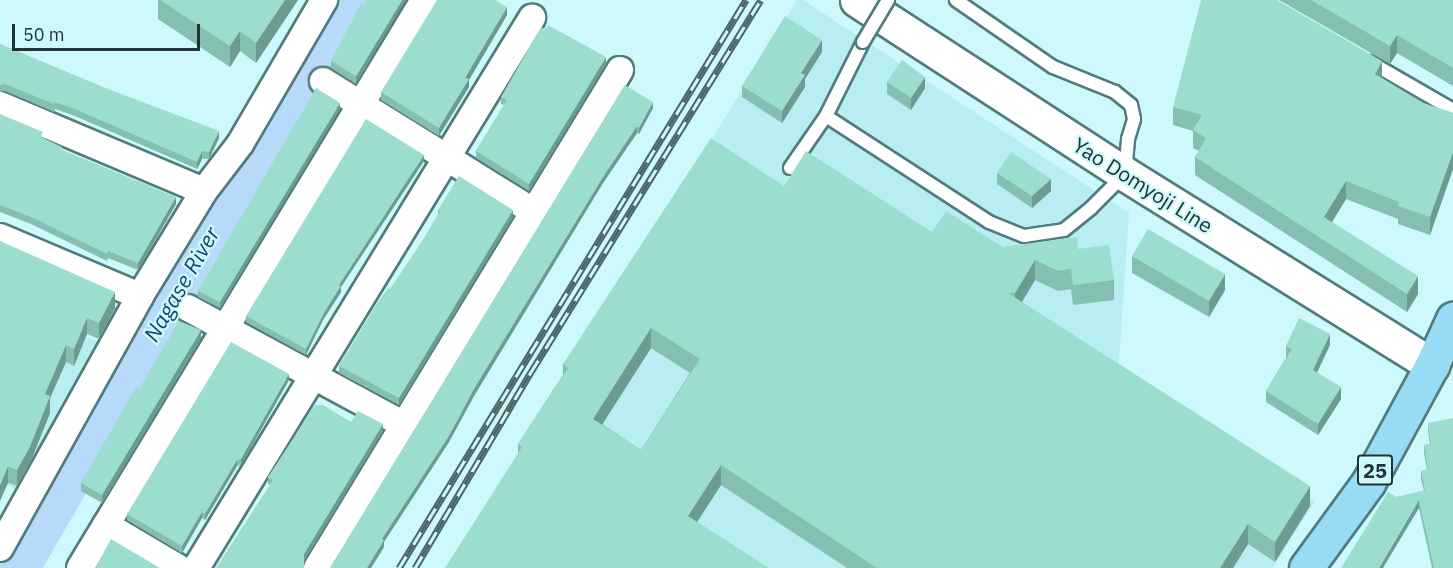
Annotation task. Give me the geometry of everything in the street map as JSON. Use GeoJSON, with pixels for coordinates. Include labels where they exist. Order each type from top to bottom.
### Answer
{"type":"FeatureCollection","features":[{"type":"Feature","properties":{"kind":"highway","name":"25"},"geometry":{"type":"LineString","coordinates":[[1306,568],[1368,483],[1432,365],[1453,319]]}},
{"type":"Feature","properties":{"kind":"main road","name":"Yao Domyoji Line"},"geometry":{"type":"LineString","coordinates":[[857,0],[1125,174],[1432,365]]}},
{"type":"Feature","properties":{"kind":"street"},"geometry":{"type":"LineString","coordinates":[[0,548],[140,296],[204,191],[240,144],[324,0]]}},
{"type":"Feature","properties":{"kind":"street"},"geometry":{"type":"LineString","coordinates":[[80,568],[424,0]]}},
{"type":"Feature","properties":{"kind":"street"},"geometry":{"type":"LineString","coordinates":[[196,568],[532,18]]}},
{"type":"Feature","properties":{"kind":"street"},"geometry":{"type":"LineString","coordinates":[[317,568],[620,70]]}},
{"type":"Feature","properties":{"kind":"street"},"geometry":{"type":"LineString","coordinates":[[323,81],[534,212]]}},
{"type":"Feature","properties":{"kind":"street"},"geometry":{"type":"LineString","coordinates":[[0,105],[204,191]]}},
{"type":"Feature","properties":{"kind":"street"},"geometry":{"type":"LineString","coordinates":[[0,237],[140,296]]}},
{"type":"Feature","properties":{"kind":"street"},"geometry":{"type":"LineString","coordinates":[[188,308],[224,330],[404,424]]}},
{"type":"Feature","properties":{"kind":"street"},"geometry":{"type":"LineString","coordinates":[[106,525],[179,568]]}},
{"type":"Feature","properties":{"kind":"lane"},"geometry":{"type":"LineString","coordinates":[[790,168],[826,116],[863,42],[888,0]]}},
{"type":"Feature","properties":{"kind":"lane"},"geometry":{"type":"LineString","coordinates":[[826,116],[989,222],[1024,236],[1064,230],[1091,208],[1125,174],[1128,139],[1134,119],[1131,105],[1115,92],[1053,68],[956,0]]}},
{"type":"Feature","properties":{"kind":"lane"},"geometry":{"type":"LineString","coordinates":[[1363,58],[1453,110]]}},
{"type":"Feature","properties":{"kind":"shaded area"},"geometry":{"type":"Polygon","coordinates":[[[797,0],[803,0],[1129,213],[1118,378],[1315,501],[1273,568],[449,568],[797,0]]]}},
{"type":"Feature","properties":{"kind":"shaded area"},"geometry":{"type":"Polygon","coordinates":[[[0,301],[101,343],[19,491],[0,482],[0,301]]]}},
{"type":"Feature","properties":{"kind":"building"},"geometry":{"type":"Polygon","coordinates":[[[160,0],[285,0],[256,43],[240,31],[230,46],[160,0]]]}},
{"type":"Feature","properties":{"kind":"building"},"geometry":{"type":"Polygon","coordinates":[[[366,0],[402,0],[356,76],[331,61],[361,3],[364,5],[366,0]]]}},
{"type":"Feature","properties":{"kind":"building"},"geometry":{"type":"Polygon","coordinates":[[[437,0],[495,0],[507,7],[465,78],[469,79],[439,128],[381,92],[437,0]]]}},
{"type":"Feature","properties":{"kind":"building"},"geometry":{"type":"Polygon","coordinates":[[[1201,0],[1277,0],[1382,61],[1375,74],[1423,103],[1453,113],[1453,152],[1430,217],[1398,206],[1399,202],[1346,181],[1324,217],[1418,276],[1407,294],[1195,157],[1206,138],[1193,130],[1202,115],[1173,107],[1201,0]]]}},
{"type":"Feature","properties":{"kind":"building"},"geometry":{"type":"Polygon","coordinates":[[[1311,0],[1453,0],[1453,68],[1397,35],[1390,46],[1311,0]]]}},
{"type":"Feature","properties":{"kind":"building"},"geometry":{"type":"Polygon","coordinates":[[[785,16],[822,40],[801,73],[805,75],[782,111],[742,86],[785,16]]]}},
{"type":"Feature","properties":{"kind":"building"},"geometry":{"type":"Polygon","coordinates":[[[548,25],[606,57],[529,184],[476,151],[507,100],[501,97],[541,27],[545,29],[548,25]]]}},
{"type":"Feature","properties":{"kind":"building"},"geometry":{"type":"Polygon","coordinates":[[[0,44],[108,89],[219,131],[209,152],[202,151],[197,162],[75,109],[55,102],[54,104],[5,84],[0,85],[0,44]]]}},
{"type":"Feature","properties":{"kind":"building"},"geometry":{"type":"Polygon","coordinates":[[[902,60],[925,77],[911,98],[887,82],[902,60]]]}},
{"type":"Feature","properties":{"kind":"building"},"geometry":{"type":"Polygon","coordinates":[[[625,85],[653,102],[639,128],[637,126],[603,177],[474,389],[449,436],[382,539],[384,540],[367,568],[330,568],[625,85]]]}},
{"type":"Feature","properties":{"kind":"building"},"geometry":{"type":"Polygon","coordinates":[[[316,88],[340,103],[220,302],[198,291],[316,88]]]}},
{"type":"Feature","properties":{"kind":"building"},"geometry":{"type":"Polygon","coordinates":[[[0,114],[43,132],[41,137],[62,147],[60,149],[176,197],[138,263],[108,251],[107,254],[31,217],[0,205],[0,114]]]}},
{"type":"Feature","properties":{"kind":"building"},"geometry":{"type":"Polygon","coordinates":[[[366,119],[424,155],[339,285],[341,286],[323,314],[306,349],[246,316],[366,119]]]}},
{"type":"Feature","properties":{"kind":"building"},"geometry":{"type":"Polygon","coordinates":[[[711,138],[784,186],[806,151],[932,232],[946,211],[1003,247],[1077,237],[1078,249],[1109,245],[1114,280],[1073,285],[1071,269],[1058,271],[1035,260],[1015,293],[1008,293],[1310,486],[1275,542],[1248,524],[1220,568],[877,568],[721,465],[688,516],[769,568],[445,568],[522,447],[518,444],[568,368],[563,364],[711,138]],[[651,328],[593,419],[641,450],[700,359],[651,328]]]}},
{"type":"Feature","properties":{"kind":"building"},"geometry":{"type":"Polygon","coordinates":[[[1011,152],[1051,179],[1032,196],[997,173],[1011,152]]]}},
{"type":"Feature","properties":{"kind":"building"},"geometry":{"type":"Polygon","coordinates":[[[459,176],[513,210],[399,398],[339,366],[378,302],[388,288],[390,289],[420,245],[459,176]]]}},
{"type":"Feature","properties":{"kind":"building"},"geometry":{"type":"Polygon","coordinates":[[[1148,229],[1225,274],[1209,301],[1132,256],[1148,229]]]}},
{"type":"Feature","properties":{"kind":"building"},"geometry":{"type":"Polygon","coordinates":[[[0,241],[115,292],[99,323],[87,318],[74,349],[66,345],[45,394],[50,396],[30,447],[17,470],[8,466],[0,485],[0,241]]]}},
{"type":"Feature","properties":{"kind":"building"},"geometry":{"type":"Polygon","coordinates":[[[1299,318],[1330,334],[1313,370],[1341,387],[1318,424],[1266,391],[1292,349],[1286,346],[1299,318]]]}},
{"type":"Feature","properties":{"kind":"building"},"geometry":{"type":"Polygon","coordinates":[[[179,321],[201,330],[102,495],[81,483],[136,387],[139,389],[179,321]]]}},
{"type":"Feature","properties":{"kind":"building"},"geometry":{"type":"Polygon","coordinates":[[[231,342],[289,374],[241,459],[237,460],[205,514],[202,512],[182,546],[127,514],[231,342]]]}},
{"type":"Feature","properties":{"kind":"building"},"geometry":{"type":"Polygon","coordinates":[[[315,405],[323,405],[351,422],[358,411],[383,424],[304,554],[304,568],[216,568],[273,480],[268,477],[315,405]]]}},
{"type":"Feature","properties":{"kind":"building"},"geometry":{"type":"Polygon","coordinates":[[[1453,418],[1453,568],[1434,568],[1419,500],[1379,568],[1341,568],[1388,492],[1397,497],[1425,490],[1421,471],[1428,469],[1424,445],[1432,444],[1428,423],[1453,418]]]}},
{"type":"Feature","properties":{"kind":"building"},"geometry":{"type":"Polygon","coordinates":[[[111,539],[160,568],[95,568],[111,539]]]}},
{"type":"Feature","properties":{"kind":"waterway","name":"Nagase River"},"geometry":{"type":"LineString","coordinates":[[16,568],[345,0]]}},
{"type":"Feature","properties":{"kind":"railway"},"geometry":{"type":"LineString","coordinates":[[399,568],[746,0]]}},
{"type":"Feature","properties":{"kind":"railway"},"geometry":{"type":"LineString","coordinates":[[415,568],[531,372],[761,0]]}}]}
